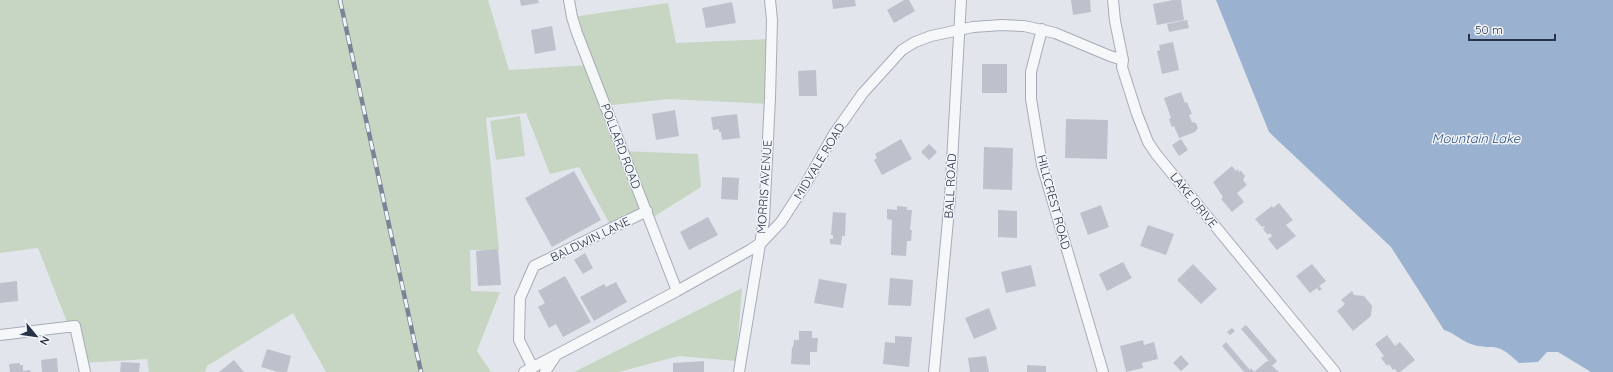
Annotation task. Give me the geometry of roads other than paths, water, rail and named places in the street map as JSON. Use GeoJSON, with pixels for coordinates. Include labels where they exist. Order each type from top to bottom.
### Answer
{"type":"FeatureCollection","features":[{"type":"Feature","properties":{"kind":"street","name":"POLLARD ROAD"},"geometry":{"type":"LineString","coordinates":[[569,0],[577,33],[677,291]]}},
{"type":"Feature","properties":{"kind":"street","name":"MORRIS AVENUE"},"geometry":{"type":"LineString","coordinates":[[739,372],[764,220],[770,98],[772,20],[770,0]]}},
{"type":"Feature","properties":{"kind":"street","name":"BALL ROAD"},"geometry":{"type":"LineString","coordinates":[[934,372],[950,198],[961,0]]}},
{"type":"Feature","properties":{"kind":"street","name":"LAKE DRIVE"},"geometry":{"type":"LineString","coordinates":[[1113,0],[1115,21],[1123,60],[1122,67],[1137,114],[1148,142],[1156,154],[1335,372]]}},
{"type":"Feature","properties":{"kind":"street","name":"MIDVALE ROAD"},"geometry":{"type":"LineString","coordinates":[[528,370],[557,356],[677,291],[760,244],[781,222],[805,185],[834,134],[863,93],[902,50],[915,42],[931,36],[974,27],[1002,25],[1055,33],[1123,60]]}},
{"type":"Feature","properties":{"kind":"street","name":"HILLCREST ROAD"},"geometry":{"type":"LineString","coordinates":[[1042,30],[1031,72],[1031,99],[1042,165],[1103,372]]}},
{"type":"Feature","properties":{"kind":"street","name":"BALDWIN LANE"},"geometry":{"type":"LineString","coordinates":[[528,370],[519,340],[520,298],[534,266],[647,211]]}},
{"type":"Feature","properties":{"kind":"street"},"geometry":{"type":"LineString","coordinates":[[0,336],[74,326],[83,356],[85,372]]}},
{"type":"Feature","properties":{"kind":"street"},"geometry":{"type":"LineString","coordinates":[[545,372],[557,356]]}},
{"type":"Feature","properties":{"kind":"water","name":"Mountain Lake"},"geometry":{"type":"Polygon","coordinates":[[[1216,0],[1613,0],[1613,372],[1591,372],[1558,352],[1547,352],[1538,362],[1519,363],[1501,349],[1474,345],[1444,330],[1391,247],[1269,132],[1216,0]]]}},
{"type":"Feature","properties":{"kind":"railway"},"geometry":{"type":"LineString","coordinates":[[340,0],[421,372]]}}]}
